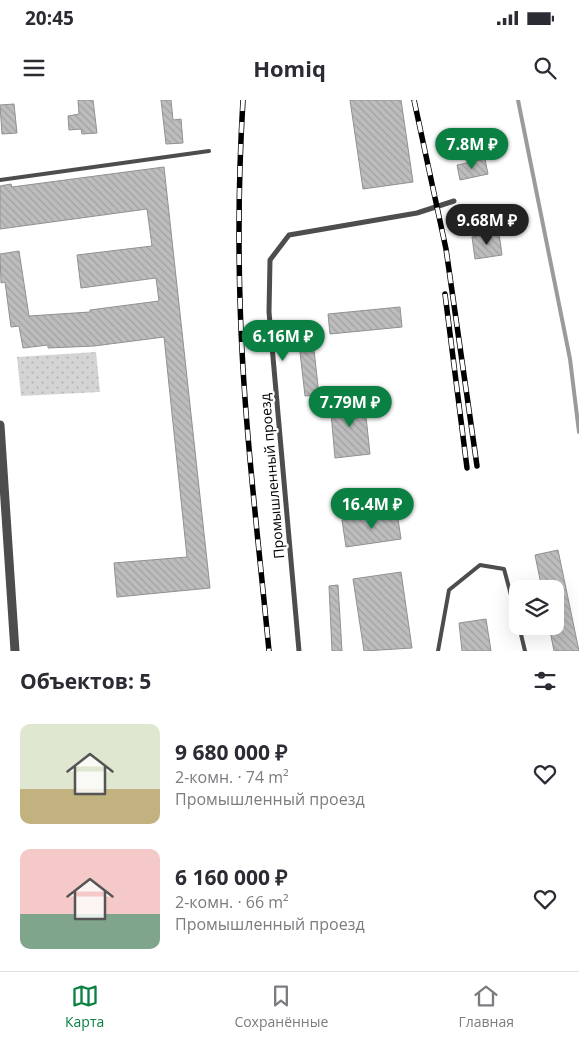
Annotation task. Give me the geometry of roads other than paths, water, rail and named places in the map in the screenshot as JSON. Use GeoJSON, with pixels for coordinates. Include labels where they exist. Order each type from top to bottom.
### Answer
{"type":"FeatureCollection","features":[{"type":"Feature","properties":{"kind":"street","name":"Промышленный проезд"},"geometry":{"type":"LineString","coordinates":[[299,651],[269,312],[270,260],[289,235],[417,213],[454,202]]}},
{"type":"Feature","properties":{"kind":"street"},"geometry":{"type":"LineString","coordinates":[[0,425],[15,651]]}},
{"type":"Feature","properties":{"kind":"lane"},"geometry":{"type":"LineString","coordinates":[[0,180],[209,151]]}},
{"type":"Feature","properties":{"kind":"lane"},"geometry":{"type":"LineString","coordinates":[[438,651],[449,590],[480,565],[504,569],[509,588]]}},
{"type":"Feature","properties":{"kind":"lane"},"geometry":{"type":"LineString","coordinates":[[521,635],[525,651]]}},
{"type":"Feature","properties":{"kind":"waterway"},"geometry":{"type":"LineString","coordinates":[[518,100],[570,359],[579,432]]}},
{"type":"Feature","properties":{"kind":"railway"},"geometry":{"type":"LineString","coordinates":[[243,100],[239,275],[244,388],[269,651]]}},
{"type":"Feature","properties":{"kind":"railway"},"geometry":{"type":"LineString","coordinates":[[414,100],[446,249],[477,466]]}},
{"type":"Feature","properties":{"kind":"railway"},"geometry":{"type":"LineString","coordinates":[[445,294],[467,468]]}}]}
